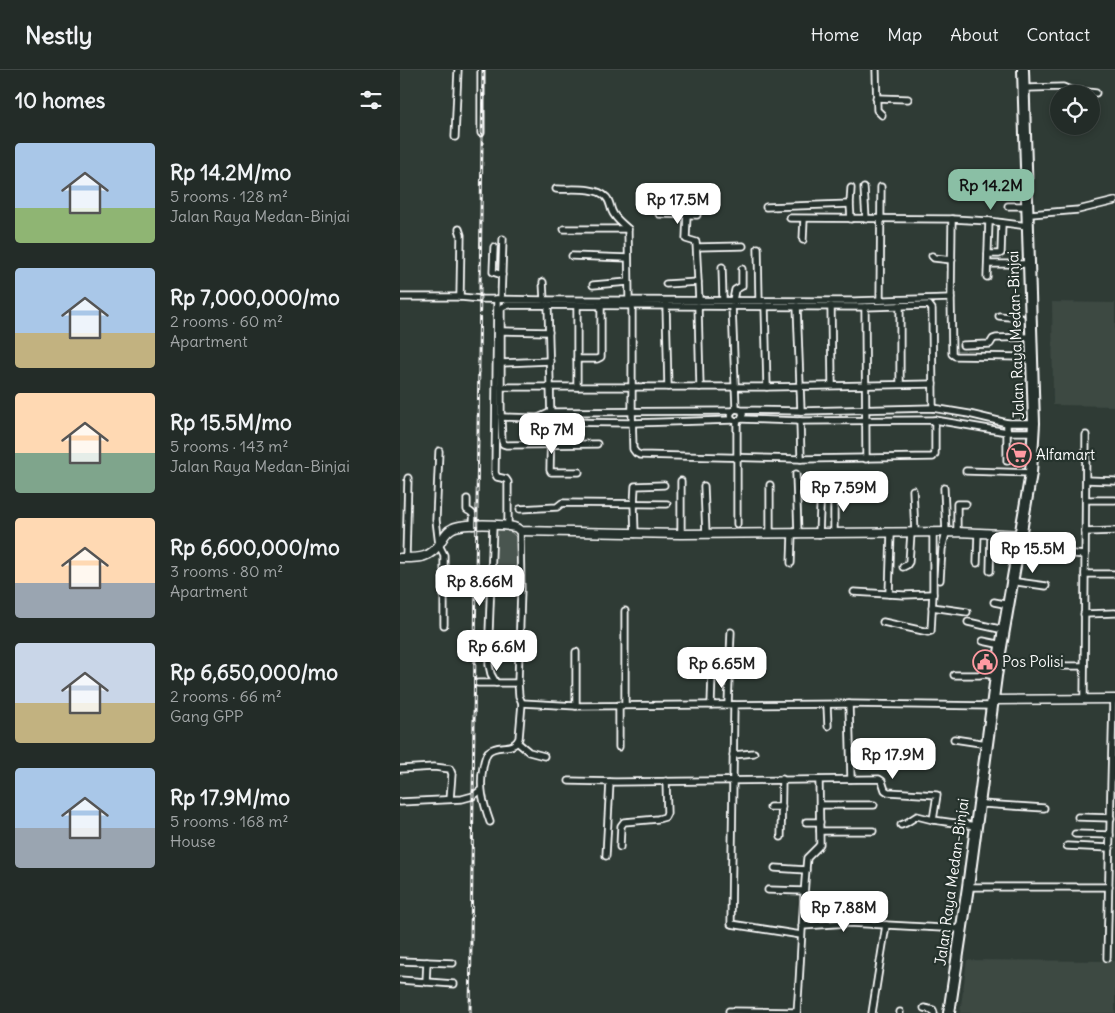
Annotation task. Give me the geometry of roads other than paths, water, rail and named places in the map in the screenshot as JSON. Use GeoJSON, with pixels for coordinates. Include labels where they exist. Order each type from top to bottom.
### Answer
{"type":"FeatureCollection","features":[{"type":"Feature","properties":{"kind":"highway","name":"Jalan Raya Medan-Binjai"},"geometry":{"type":"LineString","coordinates":[[953,1013],[983,804],[995,703],[996,676],[1035,474],[1038,423],[1036,328],[1023,70]]}},
{"type":"Feature","properties":{"kind":"highway","name":"Jalan Raya Medan-Binjai"},"geometry":{"type":"LineString","coordinates":[[949,1013],[987,744],[1017,582],[1031,473],[1034,427],[1031,357],[1026,337],[1029,264],[1027,70]]}},
{"type":"Feature","properties":{"kind":"main road"},"geometry":{"type":"LineString","coordinates":[[403,558],[429,555],[439,545],[447,532],[454,527],[493,525],[508,526],[520,531],[635,534],[957,532],[1023,534]]}},
{"type":"Feature","properties":{"kind":"main road"},"geometry":{"type":"LineString","coordinates":[[995,703],[1114,699]]}},
{"type":"Feature","properties":{"kind":"street"},"geometry":{"type":"LineString","coordinates":[[455,137],[458,70]]}},
{"type":"Feature","properties":{"kind":"street"},"geometry":{"type":"LineString","coordinates":[[481,70],[481,133]]}},
{"type":"Feature","properties":{"kind":"street"},"geometry":{"type":"LineString","coordinates":[[876,70],[877,110],[882,115]]}},
{"type":"Feature","properties":{"kind":"street"},"geometry":{"type":"LineString","coordinates":[[1028,88],[1050,87]]}},
{"type":"Feature","properties":{"kind":"street"},"geometry":{"type":"LineString","coordinates":[[876,98],[908,99]]}},
{"type":"Feature","properties":{"kind":"street"},"geometry":{"type":"LineString","coordinates":[[880,300],[881,187]]}},
{"type":"Feature","properties":{"kind":"street"},"geometry":{"type":"LineString","coordinates":[[851,188],[851,219]]}},
{"type":"Feature","properties":{"kind":"street"},"geometry":{"type":"LineString","coordinates":[[864,188],[866,219]]}},
{"type":"Feature","properties":{"kind":"street"},"geometry":{"type":"LineString","coordinates":[[556,190],[592,190],[602,194],[608,199],[616,218],[628,229],[632,423],[636,453],[640,455],[801,459],[933,457],[935,454],[935,420]]}},
{"type":"Feature","properties":{"kind":"street"},"geometry":{"type":"LineString","coordinates":[[1008,206],[1029,210],[1078,210],[1115,201]]}},
{"type":"Feature","properties":{"kind":"street"},"geometry":{"type":"LineString","coordinates":[[766,207],[850,204]]}},
{"type":"Feature","properties":{"kind":"street"},"geometry":{"type":"LineString","coordinates":[[659,214],[697,215]]}},
{"type":"Feature","properties":{"kind":"street"},"geometry":{"type":"LineString","coordinates":[[686,214],[686,239],[696,241],[700,387]]}},
{"type":"Feature","properties":{"kind":"street"},"geometry":{"type":"LineString","coordinates":[[790,218],[952,219],[1028,226]]}},
{"type":"Feature","properties":{"kind":"street"},"geometry":{"type":"LineString","coordinates":[[803,240],[804,219]]}},
{"type":"Feature","properties":{"kind":"street"},"geometry":{"type":"LineString","coordinates":[[952,219],[951,352],[954,356],[1031,357]]}},
{"type":"Feature","properties":{"kind":"street"},"geometry":{"type":"LineString","coordinates":[[987,277],[989,221]]}},
{"type":"Feature","properties":{"kind":"street"},"geometry":{"type":"LineString","coordinates":[[988,254],[1001,253],[1002,223]]}},
{"type":"Feature","properties":{"kind":"street"},"geometry":{"type":"LineString","coordinates":[[564,229],[628,229]]}},
{"type":"Feature","properties":{"kind":"street"},"geometry":{"type":"LineString","coordinates":[[458,230],[461,235],[460,297]]}},
{"type":"Feature","properties":{"kind":"street"},"geometry":{"type":"LineString","coordinates":[[503,239],[499,299],[495,473],[497,477],[506,479],[508,482],[508,526]]}},
{"type":"Feature","properties":{"kind":"street"},"geometry":{"type":"LineString","coordinates":[[696,247],[744,246]]}},
{"type":"Feature","properties":{"kind":"street"},"geometry":{"type":"LineString","coordinates":[[494,247],[493,272],[502,276]]}},
{"type":"Feature","properties":{"kind":"street"},"geometry":{"type":"LineString","coordinates":[[758,248],[759,300]]}},
{"type":"Feature","properties":{"kind":"street"},"geometry":{"type":"LineString","coordinates":[[572,256],[628,258]]}},
{"type":"Feature","properties":{"kind":"street"},"geometry":{"type":"LineString","coordinates":[[932,256],[934,258],[952,260]]}},
{"type":"Feature","properties":{"kind":"street"},"geometry":{"type":"LineString","coordinates":[[988,264],[1029,264]]}},
{"type":"Feature","properties":{"kind":"street"},"geometry":{"type":"LineString","coordinates":[[722,267],[723,300]]}},
{"type":"Feature","properties":{"kind":"street"},"geometry":{"type":"LineString","coordinates":[[737,420],[730,416],[736,410],[733,303],[734,290],[742,286],[742,269]]}},
{"type":"Feature","properties":{"kind":"street"},"geometry":{"type":"LineString","coordinates":[[543,282],[549,332],[550,471],[580,472]]}},
{"type":"Feature","properties":{"kind":"street"},"geometry":{"type":"LineString","coordinates":[[593,284],[628,282]]}},
{"type":"Feature","properties":{"kind":"street"},"geometry":{"type":"LineString","coordinates":[[666,284],[698,282]]}},
{"type":"Feature","properties":{"kind":"street"},"geometry":{"type":"LineString","coordinates":[[400,297],[460,297],[577,305],[630,302],[666,305],[723,300],[733,303],[759,300],[951,298]]}},
{"type":"Feature","properties":{"kind":"street"},"geometry":{"type":"LineString","coordinates":[[597,444],[504,445],[502,441],[501,417],[501,309],[504,306],[546,302],[733,303],[765,306],[864,307],[928,305],[932,308],[933,408]]}},
{"type":"Feature","properties":{"kind":"street"},"geometry":{"type":"LineString","coordinates":[[577,305],[577,387]]}},
{"type":"Feature","properties":{"kind":"street"},"geometry":{"type":"LineString","coordinates":[[577,359],[597,360],[601,357],[601,305]]}},
{"type":"Feature","properties":{"kind":"street"},"geometry":{"type":"LineString","coordinates":[[666,305],[668,387]]}},
{"type":"Feature","properties":{"kind":"street"},"geometry":{"type":"LineString","coordinates":[[900,305],[900,384]]}},
{"type":"Feature","properties":{"kind":"street"},"geometry":{"type":"LineString","coordinates":[[765,306],[766,387]]}},
{"type":"Feature","properties":{"kind":"street"},"geometry":{"type":"LineString","coordinates":[[797,306],[801,411]]}},
{"type":"Feature","properties":{"kind":"street"},"geometry":{"type":"LineString","coordinates":[[831,306],[832,385]]}},
{"type":"Feature","properties":{"kind":"street"},"geometry":{"type":"LineString","coordinates":[[864,307],[866,459]]}},
{"type":"Feature","properties":{"kind":"street"},"geometry":{"type":"LineString","coordinates":[[963,345],[990,344],[996,338],[1026,337],[1020,317],[999,316]]}},
{"type":"Feature","properties":{"kind":"street"},"geometry":{"type":"LineString","coordinates":[[501,331],[549,332]]}},
{"type":"Feature","properties":{"kind":"street"},"geometry":{"type":"LineString","coordinates":[[501,363],[550,361]]}},
{"type":"Feature","properties":{"kind":"street"},"geometry":{"type":"LineString","coordinates":[[501,387],[766,387],[933,384]]}},
{"type":"Feature","properties":{"kind":"street"},"geometry":{"type":"LineString","coordinates":[[538,418],[551,412],[801,411],[933,408],[1034,427]]}},
{"type":"Feature","properties":{"kind":"street"},"geometry":{"type":"LineString","coordinates":[[736,410],[743,414],[737,420],[737,524]]}},
{"type":"Feature","properties":{"kind":"street"},"geometry":{"type":"LineString","coordinates":[[501,417],[538,418],[551,422],[632,423],[737,420],[935,420],[1007,432],[1034,427]]}},
{"type":"Feature","properties":{"kind":"street"},"geometry":{"type":"LineString","coordinates":[[800,421],[801,459]]}},
{"type":"Feature","properties":{"kind":"street"},"geometry":{"type":"LineString","coordinates":[[1007,423],[1007,461]]}},
{"type":"Feature","properties":{"kind":"street"},"geometry":{"type":"LineString","coordinates":[[1084,699],[1086,435]]}},
{"type":"Feature","properties":{"kind":"street"},"geometry":{"type":"LineString","coordinates":[[439,450],[436,520],[439,545],[444,556],[444,625]]}},
{"type":"Feature","properties":{"kind":"street"},"geometry":{"type":"LineString","coordinates":[[1086,463],[1093,463]]}},
{"type":"Feature","properties":{"kind":"street"},"geometry":{"type":"LineString","coordinates":[[966,471],[1031,473]]}},
{"type":"Feature","properties":{"kind":"street"},"geometry":{"type":"LineString","coordinates":[[791,563],[795,534],[796,474]]}},
{"type":"Feature","properties":{"kind":"street"},"geometry":{"type":"LineString","coordinates":[[403,558],[408,478]]}},
{"type":"Feature","properties":{"kind":"street"},"geometry":{"type":"LineString","coordinates":[[1086,480],[1115,481]]}},
{"type":"Feature","properties":{"kind":"street"},"geometry":{"type":"LineString","coordinates":[[681,481],[681,534]]}},
{"type":"Feature","properties":{"kind":"street"},"geometry":{"type":"LineString","coordinates":[[819,534],[821,484]]}},
{"type":"Feature","properties":{"kind":"street"},"geometry":{"type":"LineString","coordinates":[[770,485],[770,534]]}},
{"type":"Feature","properties":{"kind":"street"},"geometry":{"type":"LineString","coordinates":[[635,534],[634,488],[636,486],[664,486]]}},
{"type":"Feature","properties":{"kind":"street"},"geometry":{"type":"LineString","coordinates":[[704,486],[706,534]]}},
{"type":"Feature","properties":{"kind":"street"},"geometry":{"type":"LineString","coordinates":[[940,580],[942,549],[946,533],[944,488]]}},
{"type":"Feature","properties":{"kind":"street"},"geometry":{"type":"LineString","coordinates":[[903,567],[909,562],[913,533],[913,490]]}},
{"type":"Feature","properties":{"kind":"street"},"geometry":{"type":"LineString","coordinates":[[834,492],[834,533]]}},
{"type":"Feature","properties":{"kind":"street"},"geometry":{"type":"LineString","coordinates":[[467,499],[467,510],[473,513],[472,526]]}},
{"type":"Feature","properties":{"kind":"street"},"geometry":{"type":"LineString","coordinates":[[1086,500],[1115,500]]}},
{"type":"Feature","properties":{"kind":"street"},"geometry":{"type":"LineString","coordinates":[[520,509],[557,507],[562,503],[667,504]]}},
{"type":"Feature","properties":{"kind":"street"},"geometry":{"type":"LineString","coordinates":[[957,532],[957,504],[966,504]]}},
{"type":"Feature","properties":{"kind":"street"},"geometry":{"type":"LineString","coordinates":[[493,525],[489,665],[496,683]]}},
{"type":"Feature","properties":{"kind":"street"},"geometry":{"type":"LineString","coordinates":[[490,822],[481,790],[481,775],[486,756],[488,752],[514,745],[517,742],[522,703],[519,696],[518,683],[521,589],[520,531]]}},
{"type":"Feature","properties":{"kind":"street"},"geometry":{"type":"LineString","coordinates":[[1085,532],[1115,531]]}},
{"type":"Feature","properties":{"kind":"street"},"geometry":{"type":"LineString","coordinates":[[889,594],[890,533]]}},
{"type":"Feature","properties":{"kind":"street"},"geometry":{"type":"LineString","coordinates":[[883,622],[931,632],[933,594],[932,533]]}},
{"type":"Feature","properties":{"kind":"street"},"geometry":{"type":"LineString","coordinates":[[977,563],[978,533]]}},
{"type":"Feature","properties":{"kind":"street"},"geometry":{"type":"LineString","coordinates":[[990,571],[991,533]]}},
{"type":"Feature","properties":{"kind":"street"},"geometry":{"type":"LineString","coordinates":[[1032,550],[1085,555]]}},
{"type":"Feature","properties":{"kind":"street"},"geometry":{"type":"LineString","coordinates":[[1085,574],[1115,574]]}},
{"type":"Feature","properties":{"kind":"street"},"geometry":{"type":"LineString","coordinates":[[1017,582],[1046,586]]}},
{"type":"Feature","properties":{"kind":"street"},"geometry":{"type":"LineString","coordinates":[[854,592],[933,594]]}},
{"type":"Feature","properties":{"kind":"street"},"geometry":{"type":"LineString","coordinates":[[994,602],[1009,604]]}},
{"type":"Feature","properties":{"kind":"street"},"geometry":{"type":"LineString","coordinates":[[932,608],[967,612]]}},
{"type":"Feature","properties":{"kind":"street"},"geometry":{"type":"LineString","coordinates":[[619,747],[625,611]]}},
{"type":"Feature","properties":{"kind":"street"},"geometry":{"type":"LineString","coordinates":[[1084,614],[1115,614]]}},
{"type":"Feature","properties":{"kind":"street"},"geometry":{"type":"LineString","coordinates":[[968,622],[1004,630]]}},
{"type":"Feature","properties":{"kind":"street"},"geometry":{"type":"LineString","coordinates":[[731,632],[733,781],[730,924],[801,935]]}},
{"type":"Feature","properties":{"kind":"street"},"geometry":{"type":"LineString","coordinates":[[983,641],[1002,645]]}},
{"type":"Feature","properties":{"kind":"street"},"geometry":{"type":"LineString","coordinates":[[576,652],[576,706]]}},
{"type":"Feature","properties":{"kind":"street"},"geometry":{"type":"LineString","coordinates":[[1063,666],[1084,666]]}},
{"type":"Feature","properties":{"kind":"street"},"geometry":{"type":"LineString","coordinates":[[711,705],[712,673]]}},
{"type":"Feature","properties":{"kind":"street"},"geometry":{"type":"LineString","coordinates":[[954,675],[984,674],[996,676]]}},
{"type":"Feature","properties":{"kind":"street"},"geometry":{"type":"LineString","coordinates":[[478,683],[518,683]]}},
{"type":"Feature","properties":{"kind":"street"},"geometry":{"type":"LineString","coordinates":[[1107,958],[1109,887],[1112,875],[1110,848],[1112,839],[1114,699]]}},
{"type":"Feature","properties":{"kind":"street"},"geometry":{"type":"LineString","coordinates":[[522,703],[576,706],[995,703]]}},
{"type":"Feature","properties":{"kind":"street"},"geometry":{"type":"LineString","coordinates":[[828,704],[828,726]]}},
{"type":"Feature","properties":{"kind":"street"},"geometry":{"type":"LineString","coordinates":[[849,704],[851,779]]}},
{"type":"Feature","properties":{"kind":"street"},"geometry":{"type":"LineString","coordinates":[[954,739],[987,744]]}},
{"type":"Feature","properties":{"kind":"street"},"geometry":{"type":"LineString","coordinates":[[517,742],[529,752],[544,756]]}},
{"type":"Feature","properties":{"kind":"street"},"geometry":{"type":"LineString","coordinates":[[733,755],[754,753]]}},
{"type":"Feature","properties":{"kind":"street"},"geometry":{"type":"LineString","coordinates":[[400,769],[450,768],[452,774],[450,798]]}},
{"type":"Feature","properties":{"kind":"street"},"geometry":{"type":"LineString","coordinates":[[781,837],[782,780]]}},
{"type":"Feature","properties":{"kind":"street"},"geometry":{"type":"LineString","coordinates":[[728,1011],[797,1013],[806,870],[808,856],[820,844],[819,780]]}},
{"type":"Feature","properties":{"kind":"street"},"geometry":{"type":"LineString","coordinates":[[569,781],[881,780],[885,790],[890,792],[937,795],[933,820]]}},
{"type":"Feature","properties":{"kind":"street"},"geometry":{"type":"LineString","coordinates":[[620,847],[621,826],[624,822],[665,817],[667,814],[666,781]]}},
{"type":"Feature","properties":{"kind":"street"},"geometry":{"type":"LineString","coordinates":[[606,856],[610,782]]}},
{"type":"Feature","properties":{"kind":"street"},"geometry":{"type":"LineString","coordinates":[[400,802],[450,798],[462,799],[473,796],[481,790]]}},
{"type":"Feature","properties":{"kind":"street"},"geometry":{"type":"LineString","coordinates":[[820,804],[874,805]]}},
{"type":"Feature","properties":{"kind":"street"},"geometry":{"type":"LineString","coordinates":[[983,804],[1044,808]]}},
{"type":"Feature","properties":{"kind":"street"},"geometry":{"type":"LineString","coordinates":[[770,807],[782,807]]}},
{"type":"Feature","properties":{"kind":"street"},"geometry":{"type":"LineString","coordinates":[[901,825],[918,816],[976,826]]}},
{"type":"Feature","properties":{"kind":"street"},"geometry":{"type":"LineString","coordinates":[[1078,817],[1111,818]]}},
{"type":"Feature","properties":{"kind":"street"},"geometry":{"type":"LineString","coordinates":[[806,822],[820,822]]}},
{"type":"Feature","properties":{"kind":"street"},"geometry":{"type":"LineString","coordinates":[[820,831],[873,831]]}},
{"type":"Feature","properties":{"kind":"street"},"geometry":{"type":"LineString","coordinates":[[1075,834],[1112,839]]}},
{"type":"Feature","properties":{"kind":"street"},"geometry":{"type":"LineString","coordinates":[[1067,846],[1110,848]]}},
{"type":"Feature","properties":{"kind":"street"},"geometry":{"type":"LineString","coordinates":[[775,868],[806,870]]}},
{"type":"Feature","properties":{"kind":"street"},"geometry":{"type":"LineString","coordinates":[[972,887],[1109,887]]}},
{"type":"Feature","properties":{"kind":"street"},"geometry":{"type":"LineString","coordinates":[[768,890],[804,891]]}},
{"type":"Feature","properties":{"kind":"street"},"geometry":{"type":"LineString","coordinates":[[802,926],[849,923],[961,929]]}},
{"type":"Feature","properties":{"kind":"street"},"geometry":{"type":"LineString","coordinates":[[872,1013],[886,925]]}},
{"type":"Feature","properties":{"kind":"street"},"geometry":{"type":"LineString","coordinates":[[1108,947],[1115,947]]}},
{"type":"Feature","properties":{"kind":"street"},"geometry":{"type":"LineString","coordinates":[[400,961],[453,963]]}},
{"type":"Feature","properties":{"kind":"street"},"geometry":{"type":"LineString","coordinates":[[426,982],[427,962]]}},
{"type":"Feature","properties":{"kind":"street"},"geometry":{"type":"LineString","coordinates":[[400,980],[454,984]]}},
{"type":"Feature","properties":{"kind":"street"},"geometry":{"type":"LineString","coordinates":[[924,1008],[932,1010],[934,1013]]}},
{"type":"Feature","properties":{"kind":"railway"},"geometry":{"type":"LineString","coordinates":[[470,1013],[483,70]]}},
{"type":"Feature","properties":{"kind":"place","name":"Alfamart"},"geometry":{"type":"Point","coordinates":[1019,455]}},
{"type":"Feature","properties":{"kind":"place","name":"Pos Polisi"},"geometry":{"type":"Point","coordinates":[985,662]}}]}
